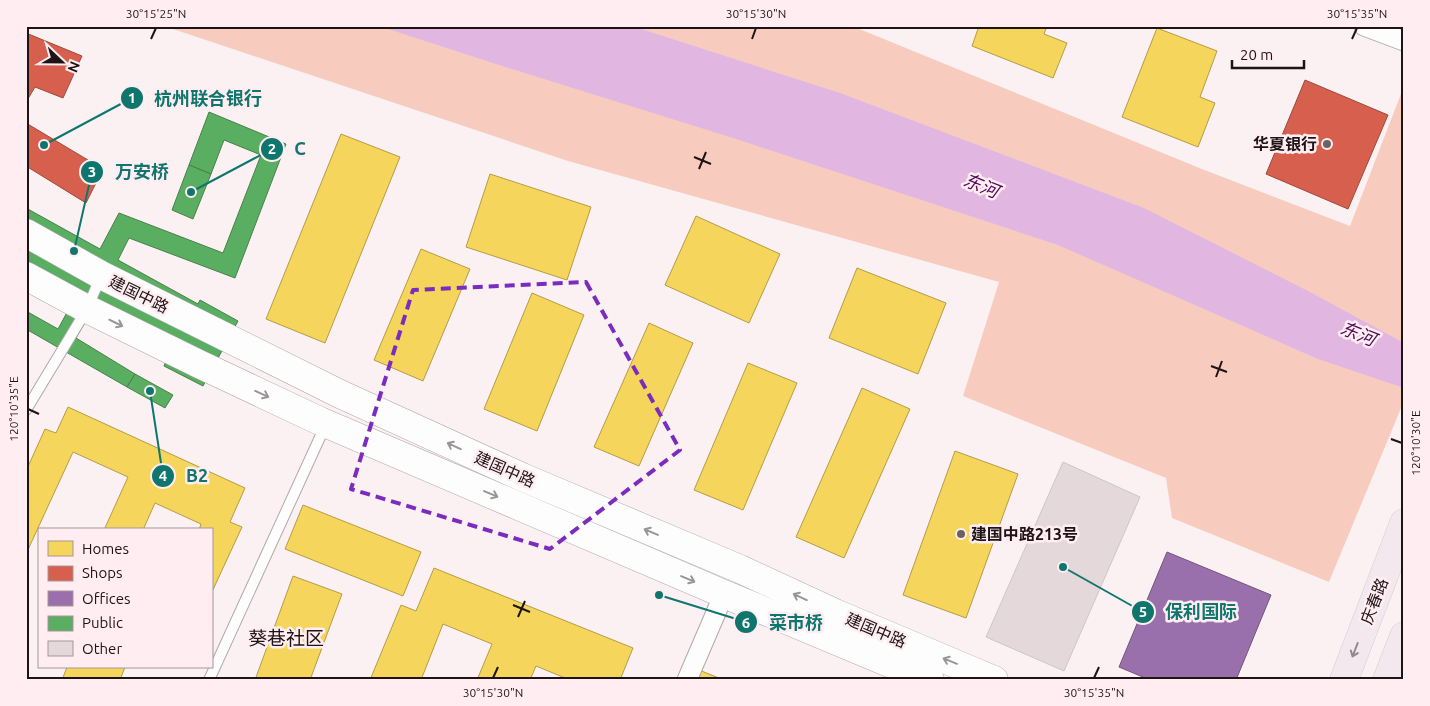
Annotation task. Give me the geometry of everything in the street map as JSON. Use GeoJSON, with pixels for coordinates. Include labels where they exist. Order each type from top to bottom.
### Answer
{"type":"FeatureCollection","features":[{"type":"Feature","properties":{"kind":"main road","name":"建国中路"},"geometry":{"type":"LineString","coordinates":[[26,233],[101,275],[340,394],[513,473],[740,569],[900,641],[994,680]]}},
{"type":"Feature","properties":{"kind":"main road","name":"建国中路"},"geometry":{"type":"LineString","coordinates":[[26,276],[87,309],[326,424],[930,680]]}},
{"type":"Feature","properties":{"kind":"main road","name":"庆春路"},"geometry":{"type":"LineString","coordinates":[[1344,680],[1404,522]]}},
{"type":"Feature","properties":{"kind":"main road"},"geometry":{"type":"LineString","coordinates":[[1387,680],[1404,636]]}},
{"type":"Feature","properties":{"kind":"street"},"geometry":{"type":"LineString","coordinates":[[1364,26],[1404,41]]}},
{"type":"Feature","properties":{"kind":"street"},"geometry":{"type":"LineString","coordinates":[[687,680],[724,594]]}},
{"type":"Feature","properties":{"kind":"lane"},"geometry":{"type":"LineString","coordinates":[[26,410],[87,309],[101,275]]}},
{"type":"Feature","properties":{"kind":"lane"},"geometry":{"type":"LineString","coordinates":[[209,680],[326,424]]}},
{"type":"Feature","properties":{"kind":"highlighted area"},"geometry":{"type":"Polygon","coordinates":[[[586,282],[680,450],[550,549],[351,489],[413,290],[586,282]]]}},
{"type":"Feature","properties":{"kind":"shaded area"},"geometry":{"type":"Polygon","coordinates":[[[164,26],[852,26],[1202,169],[1350,226],[1404,86],[1404,401],[1329,582],[1172,518],[1166,478],[963,396],[999,282],[568,161],[164,26]]]}},
{"type":"Feature","properties":{"kind":"water","name":"东河"},"geometry":{"type":"Polygon","coordinates":[[[379,26],[632,26],[840,93],[1144,208],[1310,292],[1404,343],[1404,388],[1318,359],[1058,245],[733,138],[379,26]]]}},
{"type":"Feature","properties":{"kind":"building: Homes"},"geometry":{"type":"Polygon","coordinates":[[[979,26],[1047,26],[1044,34],[1067,43],[1053,78],[972,46],[979,26]]]}},
{"type":"Feature","properties":{"kind":"building: Homes"},"geometry":{"type":"Polygon","coordinates":[[[1157,28],[1217,51],[1200,97],[1215,103],[1198,147],[1122,117],[1157,28]]]}},
{"type":"Feature","properties":{"kind":"building: Homes"},"geometry":{"type":"Polygon","coordinates":[[[341,134],[400,157],[325,343],[266,319],[341,134]]]}},
{"type":"Feature","properties":{"kind":"building: Homes"},"geometry":{"type":"Polygon","coordinates":[[[490,174],[591,207],[567,280],[466,247],[490,174]]]}},
{"type":"Feature","properties":{"kind":"building: Homes"},"geometry":{"type":"Polygon","coordinates":[[[696,216],[780,254],[749,323],[665,285],[696,216]]]}},
{"type":"Feature","properties":{"kind":"building: Homes"},"geometry":{"type":"Polygon","coordinates":[[[421,249],[470,269],[423,381],[374,360],[421,249]]]}},
{"type":"Feature","properties":{"kind":"building: Homes"},"geometry":{"type":"Polygon","coordinates":[[[857,268],[946,303],[918,374],[829,338],[857,268]]]}},
{"type":"Feature","properties":{"kind":"building: Homes"},"geometry":{"type":"Polygon","coordinates":[[[532,293],[584,315],[537,431],[484,409],[532,293]]]}},
{"type":"Feature","properties":{"kind":"building: Homes"},"geometry":{"type":"Polygon","coordinates":[[[649,323],[693,343],[639,466],[594,447],[649,323]]]}},
{"type":"Feature","properties":{"kind":"building: Homes"},"geometry":{"type":"Polygon","coordinates":[[[748,363],[797,383],[743,510],[694,490],[748,363]]]}},
{"type":"Feature","properties":{"kind":"building: Homes"},"geometry":{"type":"Polygon","coordinates":[[[862,388],[910,409],[844,558],[796,537],[862,388]]]}},
{"type":"Feature","properties":{"kind":"building: Homes"},"geometry":{"type":"Polygon","coordinates":[[[68,407],[245,488],[230,522],[242,527],[212,592],[212,528],[200,528],[201,524],[155,503],[144,528],[105,528],[128,477],[73,452],[26,554],[26,471],[45,429],[56,433],[68,407]]]}},
{"type":"Feature","properties":{"kind":"building: Homes","name":"建国中路213号"},"geometry":{"type":"Polygon","coordinates":[[[955,451],[1018,474],[966,618],[903,595],[955,451]]]}},
{"type":"Feature","properties":{"kind":"building: Homes"},"geometry":{"type":"Polygon","coordinates":[[[303,505],[421,552],[403,596],[285,549],[303,505]]]}},
{"type":"Feature","properties":{"kind":"building: Homes"},"geometry":{"type":"Polygon","coordinates":[[[434,568],[633,648],[620,680],[570,680],[536,666],[530,680],[477,680],[492,644],[443,624],[421,680],[370,680],[401,605],[416,611],[434,568]]]}},
{"type":"Feature","properties":{"kind":"building: Homes"},"geometry":{"type":"Polygon","coordinates":[[[293,576],[342,594],[310,680],[255,680],[293,576]]]}},
{"type":"Feature","properties":{"kind":"building: Homes"},"geometry":{"type":"Polygon","coordinates":[[[67,668],[125,668],[120,680],[62,680],[67,668]]]}},
{"type":"Feature","properties":{"kind":"building: Homes"},"geometry":{"type":"Polygon","coordinates":[[[699,670],[724,680],[696,680],[699,670]]]}},
{"type":"Feature","properties":{"kind":"building: Shops"},"geometry":{"type":"Polygon","coordinates":[[[26,33],[82,56],[63,98],[35,87],[26,102],[26,33]]]}},
{"type":"Feature","properties":{"kind":"building: Shops","name":"华夏银行"},"geometry":{"type":"Polygon","coordinates":[[[1305,80],[1388,115],[1348,209],[1266,174],[1305,80]]]}},
{"type":"Feature","properties":{"kind":"building: Shops"},"geometry":{"type":"Polygon","coordinates":[[[26,123],[103,169],[86,203],[26,166],[26,123]]]}},
{"type":"Feature","properties":{"kind":"building: Offices"},"geometry":{"type":"Polygon","coordinates":[[[1167,552],[1271,595],[1236,680],[1150,680],[1119,667],[1167,552]]]}},
{"type":"Feature","properties":{"kind":"building: Public"},"geometry":{"type":"Polygon","coordinates":[[[209,112],[286,144],[235,278],[129,238],[118,260],[198,304],[200,300],[238,321],[203,386],[164,366],[166,361],[88,317],[76,338],[135,374],[127,387],[26,329],[26,311],[58,329],[70,307],[26,283],[26,208],[100,249],[119,213],[223,253],[261,155],[224,140],[211,174],[189,165],[209,112]]]}},
{"type":"Feature","properties":{"kind":"building: Public"},"geometry":{"type":"Polygon","coordinates":[[[189,165],[211,174],[193,219],[172,210],[189,165]]]}},
{"type":"Feature","properties":{"kind":"building: Public"},"geometry":{"type":"Polygon","coordinates":[[[135,374],[173,395],[165,408],[127,387],[135,374]]]}},
{"type":"Feature","properties":{"kind":"building: Other"},"geometry":{"type":"Polygon","coordinates":[[[1063,462],[1140,497],[1064,671],[986,637],[1063,462]]]}},
{"type":"Feature","properties":{"kind":"place","name":"华夏银行"},"geometry":{"type":"Point","coordinates":[1327,144]}},
{"type":"Feature","properties":{"kind":"place","name":"杭州联合银行"},"geometry":{"type":"Point","coordinates":[44,145]}},
{"type":"Feature","properties":{"kind":"place","name":"C"},"geometry":{"type":"Point","coordinates":[191,192]}},
{"type":"Feature","properties":{"kind":"place","name":"万安桥"},"geometry":{"type":"Point","coordinates":[74,251]}},
{"type":"Feature","properties":{"kind":"place","name":"B2"},"geometry":{"type":"Point","coordinates":[150,391]}},
{"type":"Feature","properties":{"kind":"place","name":"建国中路213号"},"geometry":{"type":"Point","coordinates":[961,534]}},
{"type":"Feature","properties":{"kind":"place","name":"保利国际"},"geometry":{"type":"Point","coordinates":[1063,567]}},
{"type":"Feature","properties":{"kind":"place","name":"菜市桥"},"geometry":{"type":"Point","coordinates":[659,595]}},
{"type":"Feature","properties":{"kind":"district","name":"葵巷社区"},"geometry":{"type":"Point","coordinates":[286,638]}}]}
